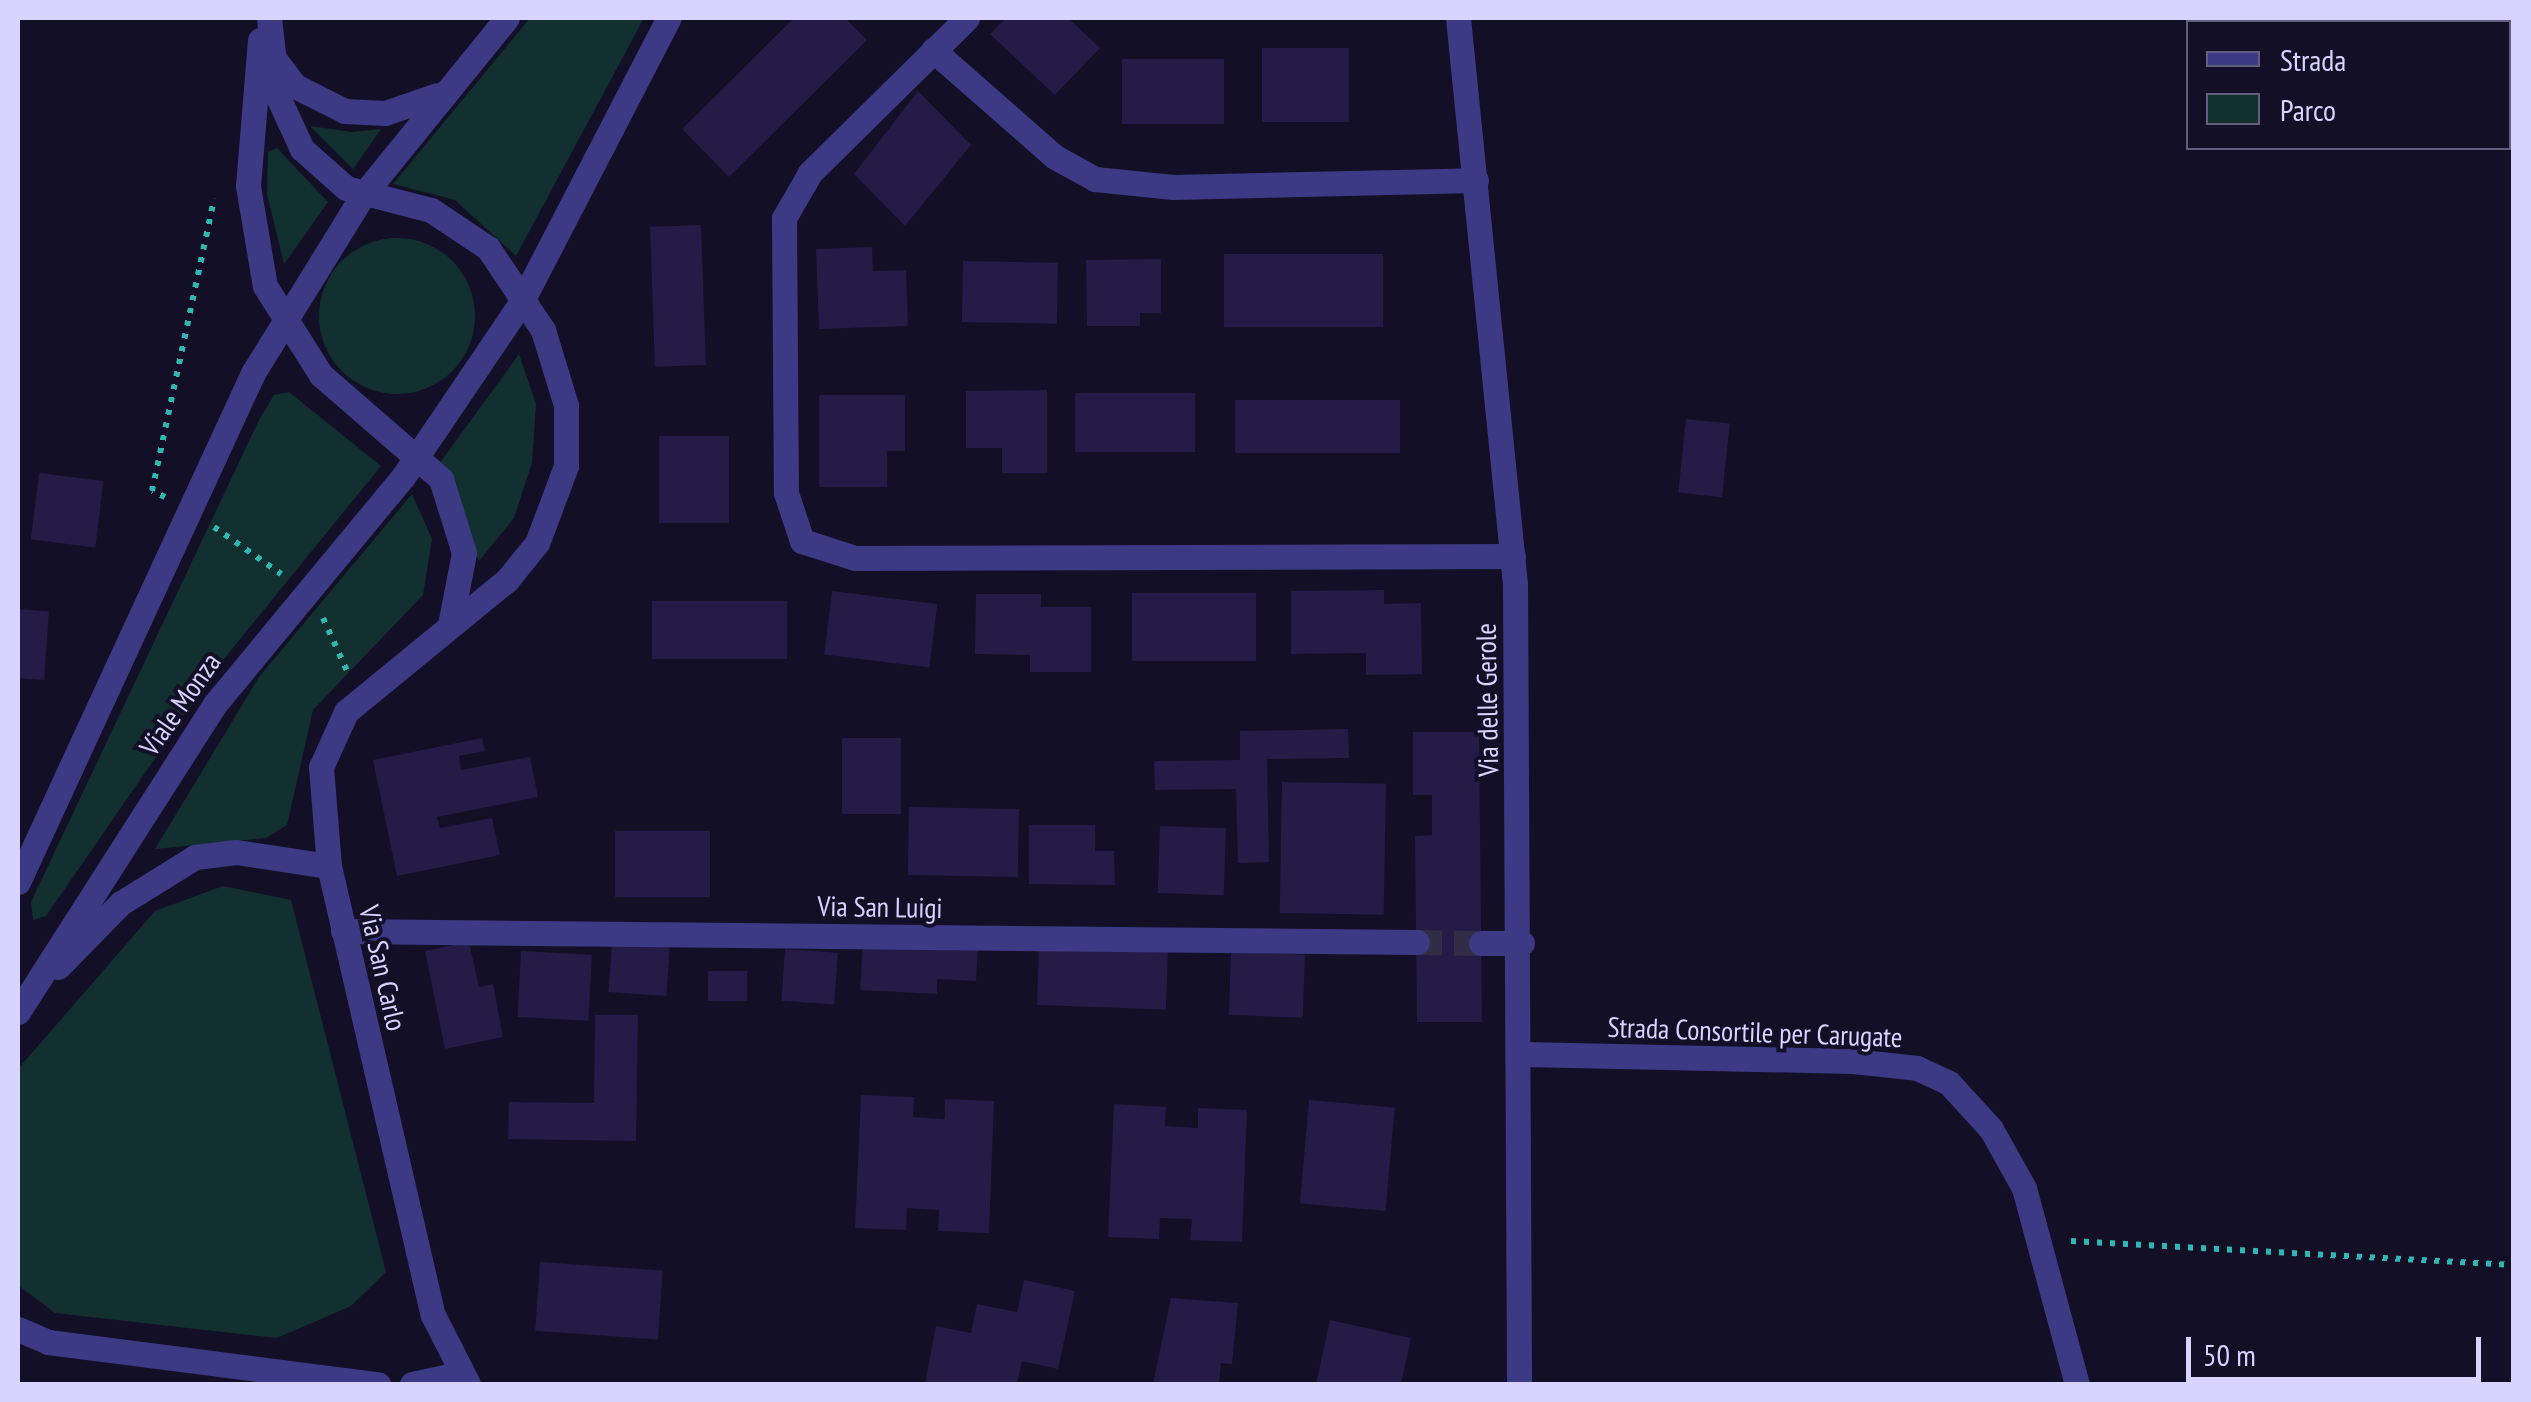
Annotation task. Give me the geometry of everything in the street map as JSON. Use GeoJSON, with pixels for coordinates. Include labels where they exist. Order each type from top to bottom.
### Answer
{"type":"FeatureCollection","features":[{"type":"Feature","properties":{"kind":"street"},"geometry":{"type":"LineString","coordinates":[[266,18],[295,139],[363,195],[460,222],[522,302]]}},
{"type":"Feature","properties":{"kind":"street"},"geometry":{"type":"LineString","coordinates":[[266,18],[248,186],[260,270],[282,324],[344,398],[420,452],[462,537],[452,620]]}},
{"type":"Feature","properties":{"kind":"street"},"geometry":{"type":"LineString","coordinates":[[18,882],[282,324],[363,195],[440,94],[507,18]]}},
{"type":"Feature","properties":{"kind":"street","name":"Viale Monza"},"geometry":{"type":"LineString","coordinates":[[22,1005],[225,689],[420,452],[522,302],[669,18]]}},
{"type":"Feature","properties":{"kind":"street"},"geometry":{"type":"LineString","coordinates":[[967,18],[798,187],[784,218],[786,492],[802,541],[856,558],[1513,556]]}},
{"type":"Feature","properties":{"kind":"street","name":"Via delle Gerole"},"geometry":{"type":"LineString","coordinates":[[1458,18],[1513,556],[1522,943],[1519,1384]]}},
{"type":"Feature","properties":{"kind":"street"},"geometry":{"type":"LineString","coordinates":[[933,50],[1055,157],[1096,179],[1172,187],[1476,180]]}},
{"type":"Feature","properties":{"kind":"street"},"geometry":{"type":"LineString","coordinates":[[274,56],[294,86],[344,110],[385,113],[440,94]]}},
{"type":"Feature","properties":{"kind":"street","name":"Via San Carlo"},"geometry":{"type":"LineString","coordinates":[[462,1381],[433,1315],[342,931],[318,801],[331,730],[529,555],[566,466],[565,394],[544,330],[522,302]]}},
{"type":"Feature","properties":{"kind":"street"},"geometry":{"type":"LineString","coordinates":[[22,1005],[121,903],[179,863],[236,852],[328,866]]}},
{"type":"Feature","properties":{"kind":"street","name":"Via San Luigi"},"geometry":{"type":"LineString","coordinates":[[342,931],[1417,942]]}},
{"type":"Feature","properties":{"kind":"street"},"geometry":{"type":"LineString","coordinates":[[1480,944],[1522,943]]}},
{"type":"Feature","properties":{"kind":"street","name":"Strada Consortile per Carugate"},"geometry":{"type":"LineString","coordinates":[[1522,1054],[1917,1068],[1948,1083],[1991,1129],[2038,1238],[2077,1384]]}},
{"type":"Feature","properties":{"kind":"street"},"geometry":{"type":"LineString","coordinates":[[18,1329],[48,1342],[276,1375],[378,1384]]}},
{"type":"Feature","properties":{"kind":"street"},"geometry":{"type":"LineString","coordinates":[[18,1354],[48,1342]]}},
{"type":"Feature","properties":{"kind":"street"},"geometry":{"type":"LineString","coordinates":[[412,1384],[462,1381]]}},
{"type":"Feature","properties":{"kind":"path"},"geometry":{"type":"LineString","coordinates":[[2038,1238],[2514,1265]]}},
{"type":"Feature","properties":{"kind":"green space"},"geometry":{"type":"Polygon","coordinates":[[[530,18],[644,18],[516,256],[455,200],[393,184],[530,18]]]}},
{"type":"Feature","properties":{"kind":"green space"},"geometry":{"type":"Polygon","coordinates":[[[310,126],[352,132],[381,129],[353,169],[310,126]]]}},
{"type":"Feature","properties":{"kind":"green space"},"geometry":{"type":"Polygon","coordinates":[[[277,148],[328,202],[284,264],[267,194],[268,152],[277,148]]]}},
{"type":"Feature","properties":{"kind":"green space"},"geometry":{"type":"Polygon","coordinates":[[[397,238],[427,244],[452,261],[469,286],[475,316],[469,346],[452,371],[427,388],[397,394],[367,388],[342,371],[325,346],[319,316],[325,286],[342,261],[367,244],[397,238]]]}},
{"type":"Feature","properties":{"kind":"green space"},"geometry":{"type":"Polygon","coordinates":[[[519,354],[536,404],[532,463],[514,518],[479,561],[439,464],[519,354]]]}},
{"type":"Feature","properties":{"kind":"green space"},"geometry":{"type":"Polygon","coordinates":[[[289,392],[381,466],[223,660],[46,916],[33,920],[31,902],[259,420],[274,395],[289,392]]]}},
{"type":"Feature","properties":{"kind":"green space"},"geometry":{"type":"Polygon","coordinates":[[[412,494],[432,539],[423,595],[313,710],[287,825],[266,838],[155,849],[259,677],[412,494]]]}},
{"type":"Feature","properties":{"kind":"green space"},"geometry":{"type":"Polygon","coordinates":[[[223,886],[291,900],[386,1272],[351,1306],[277,1338],[55,1313],[18,1285],[18,1069],[155,911],[223,886]]]}},
{"type":"Feature","properties":{"kind":"building"},"geometry":{"type":"Polygon","coordinates":[[[794,18],[845,18],[867,40],[729,177],[682,129],[794,18]]]}},
{"type":"Feature","properties":{"kind":"building"},"geometry":{"type":"Polygon","coordinates":[[[1006,18],[1068,18],[1100,48],[1055,95],[990,34],[1006,18]]]}},
{"type":"Feature","properties":{"kind":"building"},"geometry":{"type":"Polygon","coordinates":[[[1262,48],[1349,48],[1349,122],[1262,122],[1262,48]]]}},
{"type":"Feature","properties":{"kind":"building"},"geometry":{"type":"Polygon","coordinates":[[[1122,59],[1224,59],[1224,124],[1122,124],[1122,59]]]}},
{"type":"Feature","properties":{"kind":"building"},"geometry":{"type":"Polygon","coordinates":[[[918,91],[971,145],[905,226],[854,174],[918,91]]]}},
{"type":"Feature","properties":{"kind":"building"},"geometry":{"type":"Polygon","coordinates":[[[701,225],[706,365],[655,367],[650,227],[701,225]]]}},
{"type":"Feature","properties":{"kind":"building"},"geometry":{"type":"Polygon","coordinates":[[[872,247],[873,271],[906,270],[908,326],[819,329],[816,249],[872,247]]]}},
{"type":"Feature","properties":{"kind":"building"},"geometry":{"type":"Polygon","coordinates":[[[1224,254],[1383,254],[1383,327],[1224,327],[1224,254]]]}},
{"type":"Feature","properties":{"kind":"building"},"geometry":{"type":"Polygon","coordinates":[[[1161,259],[1161,313],[1140,313],[1140,326],[1087,326],[1086,260],[1161,259]]]}},
{"type":"Feature","properties":{"kind":"building"},"geometry":{"type":"Polygon","coordinates":[[[963,261],[1058,263],[1057,324],[962,322],[963,261]]]}},
{"type":"Feature","properties":{"kind":"building"},"geometry":{"type":"Polygon","coordinates":[[[1047,390],[1047,473],[1002,473],[1002,448],[966,448],[966,391],[1047,390]]]}},
{"type":"Feature","properties":{"kind":"building"},"geometry":{"type":"Polygon","coordinates":[[[1075,393],[1195,393],[1195,452],[1075,452],[1075,393]]]}},
{"type":"Feature","properties":{"kind":"building"},"geometry":{"type":"Polygon","coordinates":[[[819,395],[905,395],[905,451],[887,451],[887,487],[819,487],[819,395]]]}},
{"type":"Feature","properties":{"kind":"building"},"geometry":{"type":"Polygon","coordinates":[[[1235,400],[1400,400],[1400,453],[1235,453],[1235,400]]]}},
{"type":"Feature","properties":{"kind":"building"},"geometry":{"type":"Polygon","coordinates":[[[1686,419],[1730,424],[1722,497],[1678,493],[1686,419]]]}},
{"type":"Feature","properties":{"kind":"building"},"geometry":{"type":"Polygon","coordinates":[[[659,436],[729,436],[729,523],[659,523],[659,436]]]}},
{"type":"Feature","properties":{"kind":"building"},"geometry":{"type":"Polygon","coordinates":[[[39,473],[104,481],[95,547],[31,540],[39,473]]]}},
{"type":"Feature","properties":{"kind":"building"},"geometry":{"type":"Polygon","coordinates":[[[1384,590],[1384,604],[1421,603],[1422,674],[1366,675],[1366,653],[1291,654],[1291,591],[1384,590]]]}},
{"type":"Feature","properties":{"kind":"building"},"geometry":{"type":"Polygon","coordinates":[[[832,591],[937,604],[929,667],[824,655],[832,591]]]}},
{"type":"Feature","properties":{"kind":"building"},"geometry":{"type":"Polygon","coordinates":[[[1132,593],[1256,593],[1256,661],[1132,661],[1132,593]]]}},
{"type":"Feature","properties":{"kind":"building"},"geometry":{"type":"Polygon","coordinates":[[[976,594],[1041,594],[1041,607],[1091,607],[1091,672],[1030,672],[1030,655],[975,654],[976,594]]]}},
{"type":"Feature","properties":{"kind":"building"},"geometry":{"type":"Polygon","coordinates":[[[652,601],[787,601],[787,659],[652,659],[652,601]]]}},
{"type":"Feature","properties":{"kind":"building"},"geometry":{"type":"Polygon","coordinates":[[[18,609],[49,611],[44,680],[18,678],[18,609]]]}},
{"type":"Feature","properties":{"kind":"building"},"geometry":{"type":"Polygon","coordinates":[[[1348,729],[1349,758],[1267,759],[1269,862],[1238,863],[1236,789],[1155,790],[1154,761],[1240,760],[1240,731],[1348,729]]]}},
{"type":"Feature","properties":{"kind":"building"},"geometry":{"type":"Polygon","coordinates":[[[1413,732],[1479,732],[1482,1022],[1417,1022],[1415,836],[1432,835],[1432,795],[1413,795],[1413,732]]]}},
{"type":"Feature","properties":{"kind":"building"},"geometry":{"type":"Polygon","coordinates":[[[482,738],[485,751],[459,756],[461,770],[530,757],[538,797],[437,817],[440,828],[492,818],[500,855],[397,876],[373,760],[482,738]]]}},
{"type":"Feature","properties":{"kind":"building"},"geometry":{"type":"Polygon","coordinates":[[[842,738],[901,738],[901,814],[842,814],[842,738]]]}},
{"type":"Feature","properties":{"kind":"building"},"geometry":{"type":"Polygon","coordinates":[[[1282,782],[1386,784],[1384,915],[1280,913],[1282,782]]]}},
{"type":"Feature","properties":{"kind":"building"},"geometry":{"type":"Polygon","coordinates":[[[909,807],[1019,809],[1018,877],[908,875],[909,807]]]}},
{"type":"Feature","properties":{"kind":"building"},"geometry":{"type":"Polygon","coordinates":[[[1029,825],[1095,825],[1095,851],[1114,851],[1115,885],[1029,884],[1029,825]]]}},
{"type":"Feature","properties":{"kind":"building"},"geometry":{"type":"Polygon","coordinates":[[[1160,826],[1226,828],[1224,895],[1158,893],[1160,826]]]}},
{"type":"Feature","properties":{"kind":"building"},"geometry":{"type":"Polygon","coordinates":[[[615,831],[710,831],[710,897],[615,897],[615,831]]]}},
{"type":"Feature","properties":{"kind":"building"},"geometry":{"type":"Polygon","coordinates":[[[469,942],[479,987],[493,984],[503,1037],[445,1049],[425,951],[469,942]]]}},
{"type":"Feature","properties":{"kind":"building"},"geometry":{"type":"Polygon","coordinates":[[[612,942],[670,946],[666,996],[609,992],[612,942]]]}},
{"type":"Feature","properties":{"kind":"building"},"geometry":{"type":"Polygon","coordinates":[[[863,942],[978,947],[976,981],[937,979],[937,994],[860,990],[863,942]]]}},
{"type":"Feature","properties":{"kind":"building"},"geometry":{"type":"Polygon","coordinates":[[[1039,947],[1168,952],[1166,1009],[1037,1005],[1039,947]]]}},
{"type":"Feature","properties":{"kind":"building"},"geometry":{"type":"Polygon","coordinates":[[[785,949],[838,953],[834,1005],[781,1001],[785,949]]]}},
{"type":"Feature","properties":{"kind":"building"},"geometry":{"type":"Polygon","coordinates":[[[521,951],[592,955],[588,1021],[518,1017],[521,951]]]}},
{"type":"Feature","properties":{"kind":"building"},"geometry":{"type":"Polygon","coordinates":[[[1231,952],[1305,955],[1303,1018],[1229,1015],[1231,952]]]}},
{"type":"Feature","properties":{"kind":"building"},"geometry":{"type":"Polygon","coordinates":[[[708,971],[747,971],[747,1001],[708,1001],[708,971]]]}},
{"type":"Feature","properties":{"kind":"building"},"geometry":{"type":"Polygon","coordinates":[[[595,1015],[638,1015],[636,1141],[508,1139],[509,1102],[594,1103],[595,1015]]]}},
{"type":"Feature","properties":{"kind":"building"},"geometry":{"type":"Polygon","coordinates":[[[861,1095],[914,1097],[913,1117],[945,1119],[945,1099],[994,1101],[989,1233],[938,1231],[939,1210],[907,1208],[906,1230],[855,1228],[861,1095]]]}},
{"type":"Feature","properties":{"kind":"building"},"geometry":{"type":"Polygon","coordinates":[[[1309,1100],[1395,1107],[1386,1211],[1300,1204],[1309,1100]]]}},
{"type":"Feature","properties":{"kind":"building"},"geometry":{"type":"Polygon","coordinates":[[[1114,1104],[1166,1107],[1165,1126],[1198,1128],[1198,1108],[1247,1110],[1242,1242],[1190,1240],[1192,1219],[1160,1218],[1159,1239],[1108,1237],[1114,1104]]]}},
{"type":"Feature","properties":{"kind":"building"},"geometry":{"type":"Polygon","coordinates":[[[540,1262],[663,1271],[658,1339],[535,1331],[540,1262]]]}},
{"type":"Feature","properties":{"kind":"building"},"geometry":{"type":"Polygon","coordinates":[[[1024,1280],[1075,1291],[1058,1369],[1022,1361],[1017,1384],[925,1384],[936,1326],[971,1333],[977,1304],[1017,1312],[1024,1280]]]}},
{"type":"Feature","properties":{"kind":"building"},"geometry":{"type":"Polygon","coordinates":[[[1171,1298],[1238,1303],[1232,1364],[1221,1363],[1219,1384],[1153,1384],[1171,1298]]]}},
{"type":"Feature","properties":{"kind":"building"},"geometry":{"type":"Polygon","coordinates":[[[1330,1320],[1411,1338],[1401,1384],[1316,1384],[1330,1320]]]}},
{"type":"Feature","properties":{"kind":"tunnel"},"geometry":{"type":"LineString","coordinates":[[1417,942],[1481,943]]}}]}
